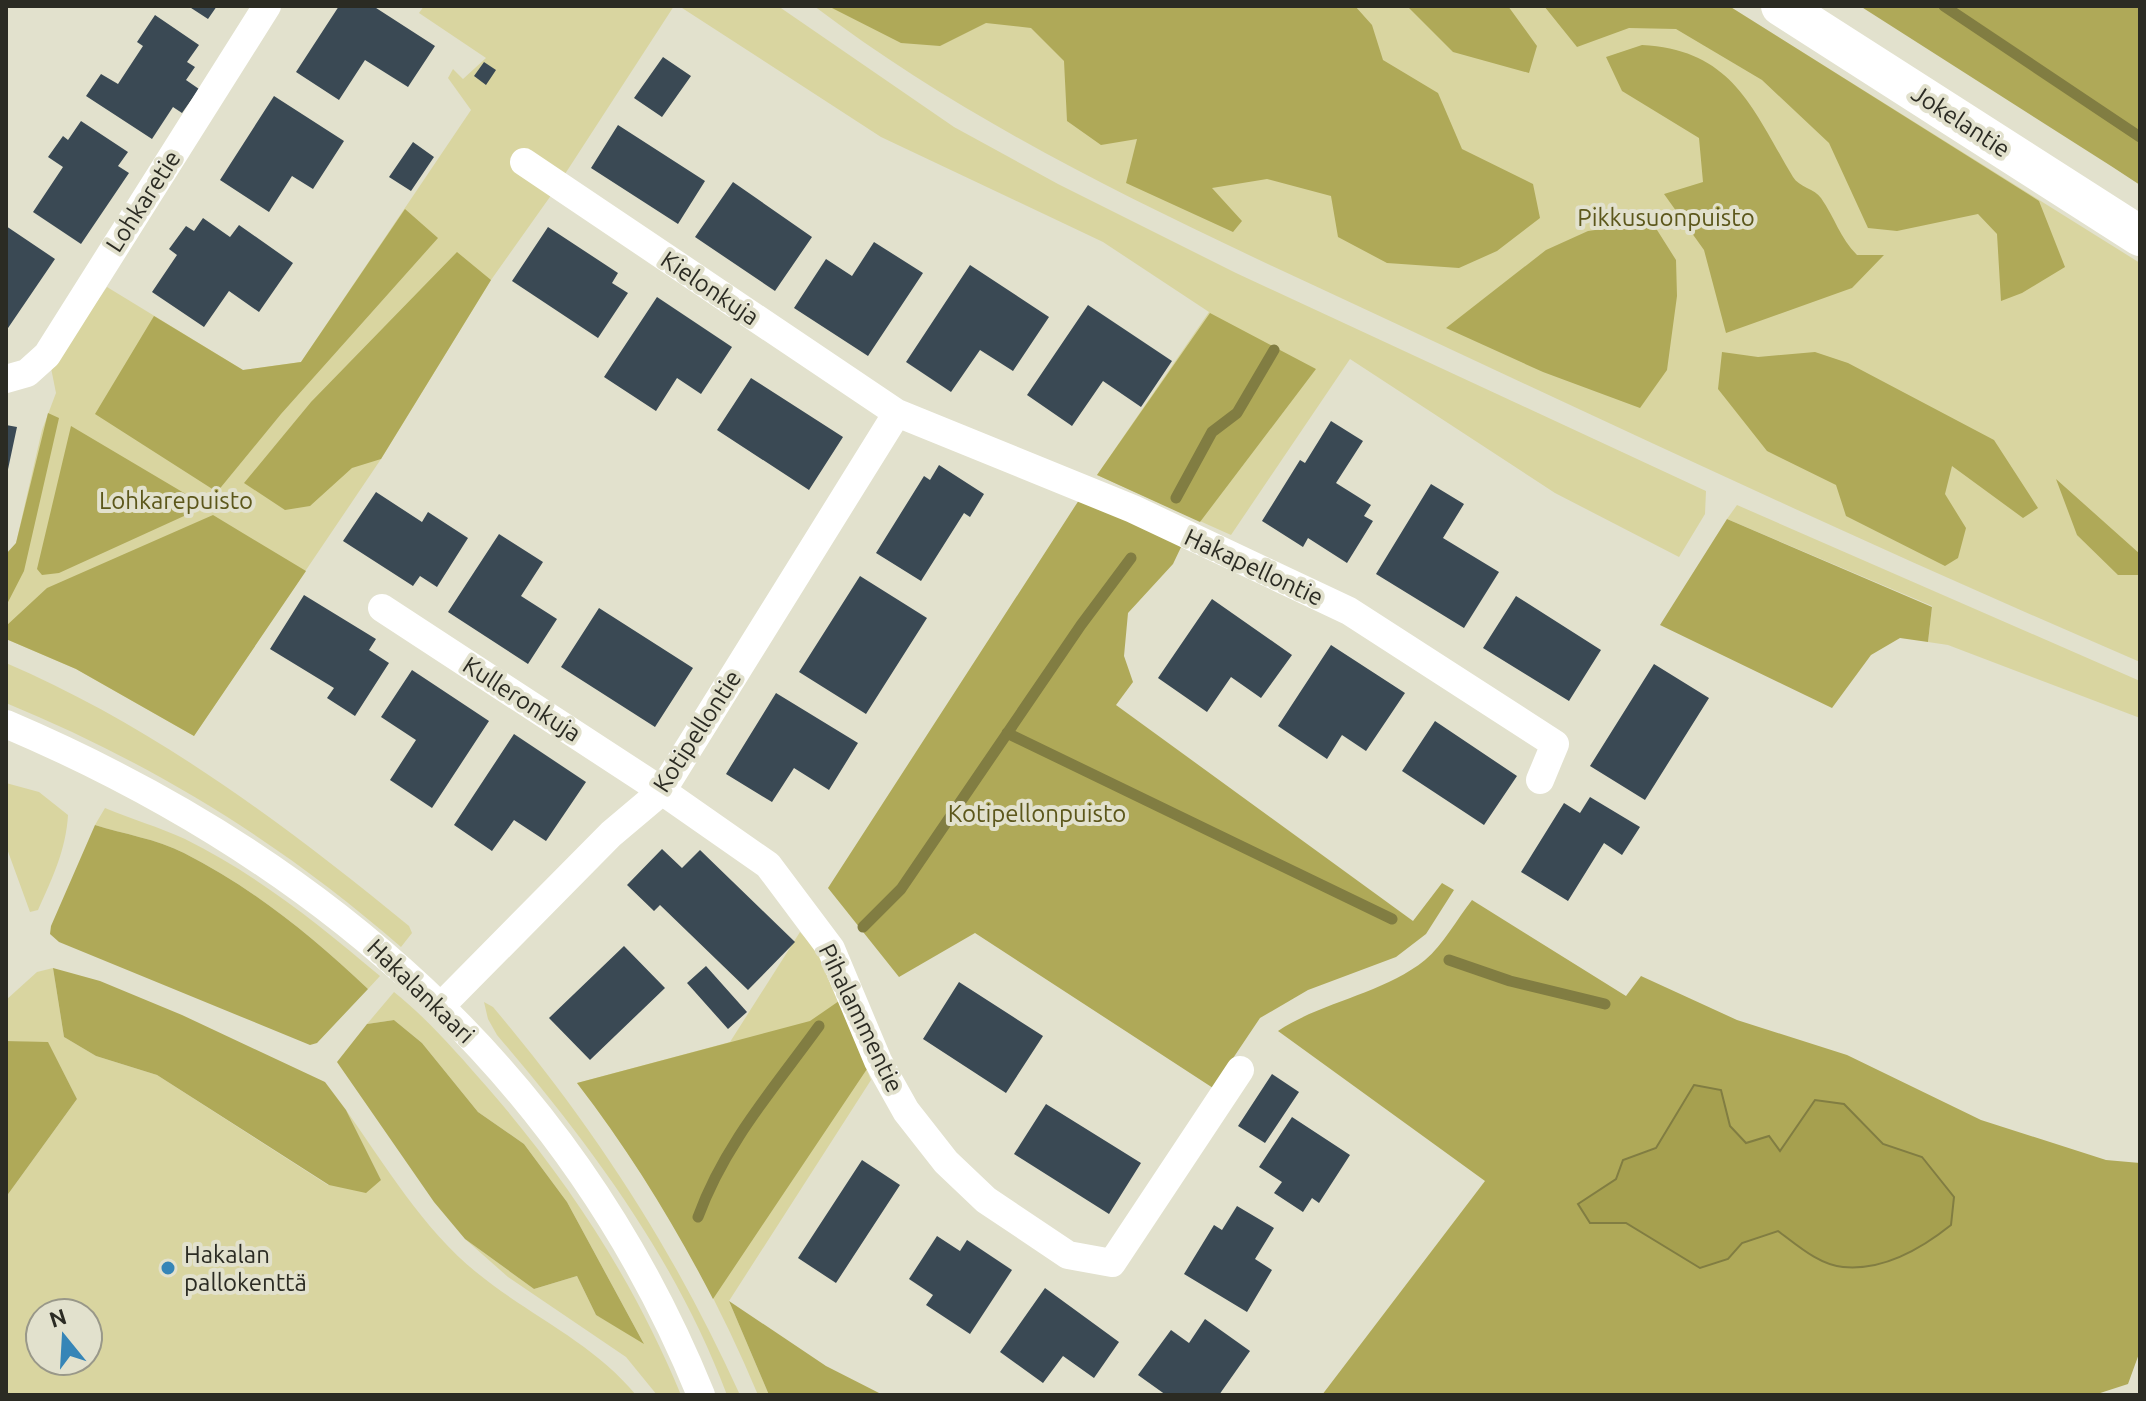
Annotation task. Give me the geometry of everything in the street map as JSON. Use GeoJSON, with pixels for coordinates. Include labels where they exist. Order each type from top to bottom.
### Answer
{"type":"FeatureCollection","features":[{"type":"Feature","properties":{"kind":"main road","name":"Jokelantie"},"geometry":{"type":"LineString","coordinates":[[1781,6],[2140,236]]}},
{"type":"Feature","properties":{"kind":"street","name":"Lohkaretie"},"geometry":{"type":"LineString","coordinates":[[6,379],[27,373],[47,355],[267,6]]}},
{"type":"Feature","properties":{"kind":"street","name":"Kielonkuja"},"geometry":{"type":"LineString","coordinates":[[524,162],[897,413]]}},
{"type":"Feature","properties":{"kind":"street","name":"Hakapellontie"},"geometry":{"type":"LineString","coordinates":[[897,413],[1133,509],[1349,611],[1555,744],[1540,780]]}},
{"type":"Feature","properties":{"kind":"street","name":"Kotipellontie"},"geometry":{"type":"LineString","coordinates":[[442,1005],[611,834],[662,791],[897,413]]}},
{"type":"Feature","properties":{"kind":"street","name":"Kulleronkuja"},"geometry":{"type":"LineString","coordinates":[[382,608],[662,791]]}},
{"type":"Feature","properties":{"kind":"street","name":"Hakalankaari"},"geometry":{"type":"LineString","coordinates":[[6,724],[149,791],[262,860],[357,930],[442,1005],[564,1149],[622,1232],[701,1395]]}},
{"type":"Feature","properties":{"kind":"street","name":"Pihalammentie"},"geometry":{"type":"LineString","coordinates":[[662,791],[768,865],[831,949],[878,1061],[914,1121],[946,1162],[986,1200],[1068,1255],[1112,1263],[1240,1070]]}},
{"type":"Feature","properties":{"kind":"green space","name":"Lohkarepuisto"},"geometry":{"type":"Polygon","coordinates":[[[424,6],[674,6],[552,194],[491,280],[381,459],[194,736],[76,669],[6,639],[6,562],[16,543],[42,430],[56,393],[51,368],[107,287],[243,370],[301,362],[471,110],[448,78],[453,69],[463,79],[486,58],[419,13],[424,6]]]}},
{"type":"Feature","properties":{"kind":"green space"},"geometry":{"type":"Polygon","coordinates":[[[679,6],[778,6],[954,127],[1058,184],[1236,273],[1706,491],[1705,514],[1679,557],[1555,493],[1350,359],[1231,535],[1097,475],[1209,312],[1103,242],[881,137],[679,6]]]}},
{"type":"Feature","properties":{"kind":"green space","name":"Pikkusuonpuisto"},"geometry":{"type":"Polygon","coordinates":[[[814,6],[1729,6],[2140,263],[2140,662],[1769,497],[1174,219],[1025,142],[953,100],[882,55],[814,6]]]}},
{"type":"Feature","properties":{"kind":"green space"},"geometry":{"type":"Polygon","coordinates":[[[1355,6],[1372,25],[1383,60],[1438,93],[1462,149],[1533,184],[1540,218],[1497,251],[1459,268],[1387,263],[1338,237],[1331,196],[1267,179],[1212,188],[1242,221],[1233,232],[1126,183],[1137,139],[1101,145],[1067,121],[1064,61],[1031,28],[986,23],[940,46],[901,43],[830,7],[1355,6]]]}},
{"type":"Feature","properties":{"kind":"green space"},"geometry":{"type":"Polygon","coordinates":[[[1407,6],[1508,6],[1537,46],[1529,73],[1453,52],[1407,6]]]}},
{"type":"Feature","properties":{"kind":"green space"},"geometry":{"type":"Polygon","coordinates":[[[1544,6],[1729,6],[2039,201],[2065,267],[2022,293],[2001,301],[1997,234],[1978,214],[1897,231],[1868,228],[1829,143],[1762,80],[1676,29],[1629,28],[1577,47],[1544,6]]]}},
{"type":"Feature","properties":{"kind":"green space"},"geometry":{"type":"Polygon","coordinates":[[[1860,6],[2140,6],[2140,185],[2111,166],[1860,6]]]}},
{"type":"Feature","properties":{"kind":"green space"},"geometry":{"type":"Polygon","coordinates":[[[1642,45],[1673,49],[1698,58],[1719,71],[1751,106],[1796,180],[1821,198],[1857,255],[1884,255],[1852,288],[1726,333],[1704,250],[1664,194],[1703,182],[1699,138],[1622,91],[1606,57],[1642,45]]]}},
{"type":"Feature","properties":{"kind":"green space"},"geometry":{"type":"Polygon","coordinates":[[[405,209],[438,238],[281,414],[217,492],[95,414],[154,316],[243,370],[301,362],[405,209]]]}},
{"type":"Feature","properties":{"kind":"green space"},"geometry":{"type":"Polygon","coordinates":[[[1652,222],[1676,260],[1677,296],[1667,370],[1640,408],[1543,372],[1446,328],[1546,250],[1588,231],[1652,222]]]}},
{"type":"Feature","properties":{"kind":"green space"},"geometry":{"type":"Polygon","coordinates":[[[457,252],[491,280],[381,459],[352,468],[310,506],[285,510],[244,483],[311,402],[457,252]]]}},
{"type":"Feature","properties":{"kind":"green space"},"geometry":{"type":"Polygon","coordinates":[[[1210,313],[1316,369],[1200,522],[1097,475],[1210,313]]]}},
{"type":"Feature","properties":{"kind":"green space"},"geometry":{"type":"Polygon","coordinates":[[[1722,352],[1758,357],[1815,352],[1848,363],[1994,440],[2038,508],[2023,518],[1952,466],[1945,494],[1966,528],[1958,558],[1945,566],[1846,516],[1836,485],[1767,451],[1718,389],[1722,352]]]}},
{"type":"Feature","properties":{"kind":"green space"},"geometry":{"type":"Polygon","coordinates":[[[48,413],[59,418],[24,571],[6,606],[6,554],[16,543],[48,413]]]}},
{"type":"Feature","properties":{"kind":"green space"},"geometry":{"type":"Polygon","coordinates":[[[71,426],[206,506],[59,573],[42,575],[37,569],[71,426]]]}},
{"type":"Feature","properties":{"kind":"green space"},"geometry":{"type":"Polygon","coordinates":[[[2056,479],[2140,554],[2140,575],[2118,575],[2077,535],[2056,479]]]}},
{"type":"Feature","properties":{"kind":"green space","name":"Kotipellonpuisto"},"geometry":{"type":"Polygon","coordinates":[[[1079,500],[1183,543],[1173,564],[1128,613],[1124,656],[1133,682],[1116,705],[1413,921],[1442,883],[1454,890],[1426,934],[1396,957],[1308,990],[1260,1018],[1213,1088],[975,933],[899,977],[828,888],[1079,500]]]}},
{"type":"Feature","properties":{"kind":"green space"},"geometry":{"type":"Polygon","coordinates":[[[1737,505],[2140,681],[2140,718],[1948,645],[1928,642],[1932,606],[1727,519],[1737,505]]]}},
{"type":"Feature","properties":{"kind":"green space"},"geometry":{"type":"Polygon","coordinates":[[[213,515],[306,571],[194,736],[76,669],[6,639],[6,626],[47,588],[213,515]]]}},
{"type":"Feature","properties":{"kind":"green space"},"geometry":{"type":"Polygon","coordinates":[[[1727,519],[1932,607],[1928,642],[1900,638],[1871,655],[1832,708],[1660,625],[1727,519]]]}},
{"type":"Feature","properties":{"kind":"green space"},"geometry":{"type":"Polygon","coordinates":[[[6,663],[114,717],[216,780],[362,888],[409,926],[412,933],[401,947],[310,873],[214,808],[113,752],[6,703],[6,663]]]}},
{"type":"Feature","properties":{"kind":"green space"},"geometry":{"type":"Polygon","coordinates":[[[6,783],[39,792],[68,815],[53,876],[38,910],[30,912],[6,846],[6,783]]]}},
{"type":"Feature","properties":{"kind":"green space"},"geometry":{"type":"Polygon","coordinates":[[[105,808],[185,839],[237,868],[311,919],[380,976],[368,989],[281,914],[234,882],[163,844],[95,825],[105,808]]]}},
{"type":"Feature","properties":{"kind":"green space"},"geometry":{"type":"Polygon","coordinates":[[[95,825],[163,844],[234,882],[281,914],[368,989],[317,1043],[310,1045],[59,942],[50,934],[51,926],[95,825]]]}},
{"type":"Feature","properties":{"kind":"green space"},"geometry":{"type":"Polygon","coordinates":[[[1472,900],[1626,996],[1641,976],[1737,1020],[1847,1055],[1981,1120],[2106,1160],[2140,1163],[2140,1351],[2128,1384],[2094,1395],[1322,1395],[1485,1181],[1278,1031],[1314,1012],[1408,972],[1438,947],[1472,900]]]}},
{"type":"Feature","properties":{"kind":"green space"},"geometry":{"type":"Polygon","coordinates":[[[800,932],[819,953],[871,1080],[729,1301],[769,1395],[758,1395],[720,1312],[678,1233],[630,1156],[577,1083],[730,1042],[800,932]]]}},
{"type":"Feature","properties":{"kind":"green space"},"geometry":{"type":"Polygon","coordinates":[[[53,968],[64,1037],[96,1056],[157,1075],[328,1185],[381,1180],[346,1110],[406,1196],[457,1255],[496,1287],[600,1359],[636,1395],[6,1395],[6,1197],[77,1099],[48,1043],[6,1041],[6,1000],[37,972],[53,968]]]}},
{"type":"Feature","properties":{"kind":"green space"},"geometry":{"type":"Polygon","coordinates":[[[53,968],[100,981],[182,1015],[325,1082],[346,1110],[381,1180],[366,1193],[329,1185],[157,1075],[96,1056],[64,1037],[53,968]]]}},
{"type":"Feature","properties":{"kind":"green space"},"geometry":{"type":"Polygon","coordinates":[[[394,992],[431,1026],[487,1087],[572,1195],[642,1312],[681,1395],[657,1395],[626,1357],[508,1277],[465,1239],[534,1289],[577,1276],[596,1315],[643,1342],[567,1202],[524,1144],[478,1112],[422,1043],[394,1020],[367,1024],[394,992]]]}},
{"type":"Feature","properties":{"kind":"green space"},"geometry":{"type":"Polygon","coordinates":[[[839,1001],[867,1069],[713,1299],[650,1188],[577,1083],[810,1021],[839,1001]]]}},
{"type":"Feature","properties":{"kind":"green space"},"geometry":{"type":"Polygon","coordinates":[[[484,1002],[493,1007],[530,1052],[630,1192],[688,1290],[740,1395],[727,1395],[683,1297],[656,1250],[597,1161],[497,1035],[488,1019],[484,1002]]]}},
{"type":"Feature","properties":{"kind":"green space"},"geometry":{"type":"Polygon","coordinates":[[[394,1020],[422,1043],[478,1112],[524,1144],[567,1202],[644,1344],[596,1315],[577,1276],[534,1289],[465,1239],[434,1202],[337,1062],[367,1024],[394,1020]]]}},
{"type":"Feature","properties":{"kind":"green space"},"geometry":{"type":"Polygon","coordinates":[[[6,1041],[48,1042],[77,1099],[6,1197],[6,1041]]]}},
{"type":"Feature","properties":{"kind":"green space"},"geometry":{"type":"Polygon","coordinates":[[[729,1301],[826,1366],[883,1395],[769,1395],[729,1301]]]}},
{"type":"Feature","properties":{"kind":"shaded area"},"geometry":{"type":"Polygon","coordinates":[[[1694,1085],[1721,1090],[1730,1126],[1746,1143],[1769,1136],[1780,1151],[1815,1100],[1844,1104],[1883,1144],[1922,1157],[1954,1197],[1951,1225],[1914,1250],[1873,1266],[1843,1267],[1825,1262],[1778,1231],[1742,1243],[1728,1259],[1700,1268],[1626,1223],[1590,1223],[1578,1204],[1616,1179],[1623,1160],[1656,1148],[1694,1085]]]}},
{"type":"Feature","properties":{"kind":"building"},"geometry":{"type":"Polygon","coordinates":[[[188,6],[217,6],[208,19],[188,6]]]}},
{"type":"Feature","properties":{"kind":"building"},"geometry":{"type":"Polygon","coordinates":[[[339,6],[373,6],[435,46],[408,87],[365,60],[339,100],[296,72],[339,6]]]}},
{"type":"Feature","properties":{"kind":"building"},"geometry":{"type":"Polygon","coordinates":[[[155,15],[199,45],[187,62],[195,67],[186,80],[199,89],[182,113],[173,107],[152,139],[86,96],[101,74],[118,84],[143,46],[137,42],[155,15]]]}},
{"type":"Feature","properties":{"kind":"building"},"geometry":{"type":"Polygon","coordinates":[[[663,57],[691,76],[662,117],[634,98],[663,57]]]}},
{"type":"Feature","properties":{"kind":"building"},"geometry":{"type":"Polygon","coordinates":[[[484,62],[496,70],[486,85],[474,76],[484,62]]]}},
{"type":"Feature","properties":{"kind":"building"},"geometry":{"type":"Polygon","coordinates":[[[274,96],[344,141],[313,189],[292,176],[269,212],[220,180],[274,96]]]}},
{"type":"Feature","properties":{"kind":"building"},"geometry":{"type":"Polygon","coordinates":[[[81,121],[128,152],[118,166],[129,173],[81,244],[33,212],[63,167],[48,157],[63,136],[68,140],[81,121]]]}},
{"type":"Feature","properties":{"kind":"building"},"geometry":{"type":"Polygon","coordinates":[[[618,125],[705,181],[678,224],[591,168],[618,125]]]}},
{"type":"Feature","properties":{"kind":"building"},"geometry":{"type":"Polygon","coordinates":[[[413,142],[434,157],[411,191],[389,177],[413,142]]]}},
{"type":"Feature","properties":{"kind":"building"},"geometry":{"type":"Polygon","coordinates":[[[733,182],[812,237],[775,291],[695,237],[733,182]]]}},
{"type":"Feature","properties":{"kind":"building"},"geometry":{"type":"Polygon","coordinates":[[[203,218],[230,237],[239,225],[293,263],[259,312],[229,291],[204,327],[152,292],[177,255],[169,249],[186,226],[194,231],[203,218]]]}},
{"type":"Feature","properties":{"kind":"building"},"geometry":{"type":"Polygon","coordinates":[[[6,226],[55,259],[6,331],[6,226]]]}},
{"type":"Feature","properties":{"kind":"building"},"geometry":{"type":"Polygon","coordinates":[[[548,227],[618,273],[612,283],[628,293],[598,338],[512,281],[548,227]]]}},
{"type":"Feature","properties":{"kind":"building"},"geometry":{"type":"Polygon","coordinates":[[[874,242],[923,273],[868,356],[794,308],[826,259],[852,276],[874,242]]]}},
{"type":"Feature","properties":{"kind":"building"},"geometry":{"type":"Polygon","coordinates":[[[970,265],[1049,317],[1013,371],[980,350],[951,392],[906,362],[970,265]]]}},
{"type":"Feature","properties":{"kind":"building"},"geometry":{"type":"Polygon","coordinates":[[[657,297],[732,347],[701,394],[677,378],[656,411],[604,377],[657,297]]]}},
{"type":"Feature","properties":{"kind":"building"},"geometry":{"type":"Polygon","coordinates":[[[1088,305],[1172,361],[1141,407],[1103,381],[1072,426],[1027,395],[1088,305]]]}},
{"type":"Feature","properties":{"kind":"building"},"geometry":{"type":"Polygon","coordinates":[[[751,378],[843,437],[809,490],[717,430],[751,378]]]}},
{"type":"Feature","properties":{"kind":"building"},"geometry":{"type":"Polygon","coordinates":[[[1331,421],[1363,441],[1336,483],[1371,505],[1364,516],[1373,521],[1347,563],[1308,538],[1303,547],[1262,521],[1300,460],[1305,463],[1331,421]]]}},
{"type":"Feature","properties":{"kind":"building"},"geometry":{"type":"Polygon","coordinates":[[[6,425],[17,427],[7,474],[6,474],[6,425]]]}},
{"type":"Feature","properties":{"kind":"building"},"geometry":{"type":"Polygon","coordinates":[[[939,465],[984,494],[970,517],[964,513],[921,581],[876,553],[924,476],[930,480],[939,465]]]}},
{"type":"Feature","properties":{"kind":"building"},"geometry":{"type":"Polygon","coordinates":[[[1431,484],[1464,504],[1443,538],[1499,572],[1464,628],[1376,574],[1431,484]]]}},
{"type":"Feature","properties":{"kind":"building"},"geometry":{"type":"Polygon","coordinates":[[[376,492],[422,522],[428,512],[468,538],[437,587],[420,576],[413,586],[343,541],[376,492]]]}},
{"type":"Feature","properties":{"kind":"building"},"geometry":{"type":"Polygon","coordinates":[[[499,534],[543,562],[521,596],[557,619],[528,664],[448,612],[499,534]]]}},
{"type":"Feature","properties":{"kind":"building"},"geometry":{"type":"Polygon","coordinates":[[[860,576],[927,618],[866,714],[799,672],[860,576]]]}},
{"type":"Feature","properties":{"kind":"building"},"geometry":{"type":"Polygon","coordinates":[[[304,595],[376,639],[369,650],[389,663],[355,716],[327,698],[334,688],[270,649],[304,595]]]}},
{"type":"Feature","properties":{"kind":"building"},"geometry":{"type":"Polygon","coordinates":[[[1516,596],[1601,650],[1569,701],[1483,648],[1516,596]]]}},
{"type":"Feature","properties":{"kind":"building"},"geometry":{"type":"Polygon","coordinates":[[[1212,599],[1292,655],[1261,698],[1231,677],[1207,712],[1158,678],[1212,599]]]}},
{"type":"Feature","properties":{"kind":"building"},"geometry":{"type":"Polygon","coordinates":[[[599,608],[693,668],[655,727],[561,667],[599,608]]]}},
{"type":"Feature","properties":{"kind":"building"},"geometry":{"type":"Polygon","coordinates":[[[1331,645],[1405,693],[1366,751],[1342,735],[1327,759],[1278,726],[1331,645]]]}},
{"type":"Feature","properties":{"kind":"building"},"geometry":{"type":"Polygon","coordinates":[[[1654,664],[1709,698],[1645,800],[1590,766],[1654,664]]]}},
{"type":"Feature","properties":{"kind":"building"},"geometry":{"type":"Polygon","coordinates":[[[412,670],[489,721],[432,808],[390,780],[416,740],[381,717],[412,670]]]}},
{"type":"Feature","properties":{"kind":"building"},"geometry":{"type":"Polygon","coordinates":[[[776,693],[858,743],[829,790],[794,768],[772,802],[726,774],[776,693]]]}},
{"type":"Feature","properties":{"kind":"building"},"geometry":{"type":"Polygon","coordinates":[[[1435,721],[1517,776],[1484,825],[1402,771],[1435,721]]]}},
{"type":"Feature","properties":{"kind":"building"},"geometry":{"type":"Polygon","coordinates":[[[514,734],[586,782],[546,841],[514,820],[492,851],[454,825],[514,734]]]}},
{"type":"Feature","properties":{"kind":"building"},"geometry":{"type":"Polygon","coordinates":[[[1590,797],[1640,827],[1622,855],[1604,843],[1568,901],[1521,872],[1564,803],[1580,813],[1590,797]]]}},
{"type":"Feature","properties":{"kind":"building"},"geometry":{"type":"Polygon","coordinates":[[[662,849],[682,868],[700,850],[795,942],[748,990],[660,905],[654,911],[627,885],[662,849]]]}},
{"type":"Feature","properties":{"kind":"building"},"geometry":{"type":"Polygon","coordinates":[[[624,946],[665,988],[590,1060],[549,1018],[624,946]]]}},
{"type":"Feature","properties":{"kind":"building"},"geometry":{"type":"Polygon","coordinates":[[[706,966],[747,1012],[728,1029],[687,983],[706,966]]]}},
{"type":"Feature","properties":{"kind":"building"},"geometry":{"type":"Polygon","coordinates":[[[959,982],[1043,1036],[1006,1093],[923,1039],[959,982]]]}},
{"type":"Feature","properties":{"kind":"building"},"geometry":{"type":"Polygon","coordinates":[[[1272,1074],[1299,1092],[1265,1143],[1238,1126],[1272,1074]]]}},
{"type":"Feature","properties":{"kind":"building"},"geometry":{"type":"Polygon","coordinates":[[[1046,1104],[1141,1163],[1109,1214],[1014,1154],[1046,1104]]]}},
{"type":"Feature","properties":{"kind":"building"},"geometry":{"type":"Polygon","coordinates":[[[1292,1117],[1350,1155],[1319,1203],[1312,1198],[1303,1212],[1274,1193],[1282,1182],[1259,1167],[1292,1117]]]}},
{"type":"Feature","properties":{"kind":"building"},"geometry":{"type":"Polygon","coordinates":[[[862,1160],[900,1185],[836,1283],[798,1258],[862,1160]]]}},
{"type":"Feature","properties":{"kind":"building"},"geometry":{"type":"Polygon","coordinates":[[[1237,1206],[1274,1228],[1255,1259],[1272,1270],[1247,1312],[1184,1274],[1214,1225],[1222,1230],[1237,1206]]]}},
{"type":"Feature","properties":{"kind":"building"},"geometry":{"type":"Polygon","coordinates":[[[937,1236],[960,1251],[967,1240],[1012,1270],[970,1334],[926,1305],[933,1295],[909,1279],[937,1236]]]}},
{"type":"Feature","properties":{"kind":"building"},"geometry":{"type":"Polygon","coordinates":[[[1045,1288],[1119,1342],[1094,1378],[1063,1356],[1043,1383],[1000,1352],[1045,1288]]]}},
{"type":"Feature","properties":{"kind":"building"},"geometry":{"type":"Polygon","coordinates":[[[1205,1319],[1250,1351],[1219,1395],[1166,1395],[1138,1375],[1171,1330],[1189,1343],[1205,1319]]]}},
{"type":"Feature","properties":{"kind":"waterway"},"geometry":{"type":"LineString","coordinates":[[1944,6],[2140,137]]}},
{"type":"Feature","properties":{"kind":"waterway"},"geometry":{"type":"LineString","coordinates":[[1176,498],[1212,432],[1237,413],[1274,350]]}},
{"type":"Feature","properties":{"kind":"waterway"},"geometry":{"type":"LineString","coordinates":[[863,927],[901,889],[1081,625],[1131,558]]}},
{"type":"Feature","properties":{"kind":"waterway"},"geometry":{"type":"LineString","coordinates":[[1007,733],[1392,919]]}},
{"type":"Feature","properties":{"kind":"waterway"},"geometry":{"type":"LineString","coordinates":[[1449,960],[1510,981],[1605,1004]]}},
{"type":"Feature","properties":{"kind":"waterway"},"geometry":{"type":"LineString","coordinates":[[698,1217],[736,1141],[819,1026]]}},
{"type":"Feature","properties":{"kind":"place","name":"Hakalan pallokenttä"},"geometry":{"type":"Point","coordinates":[168,1268]}}]}
